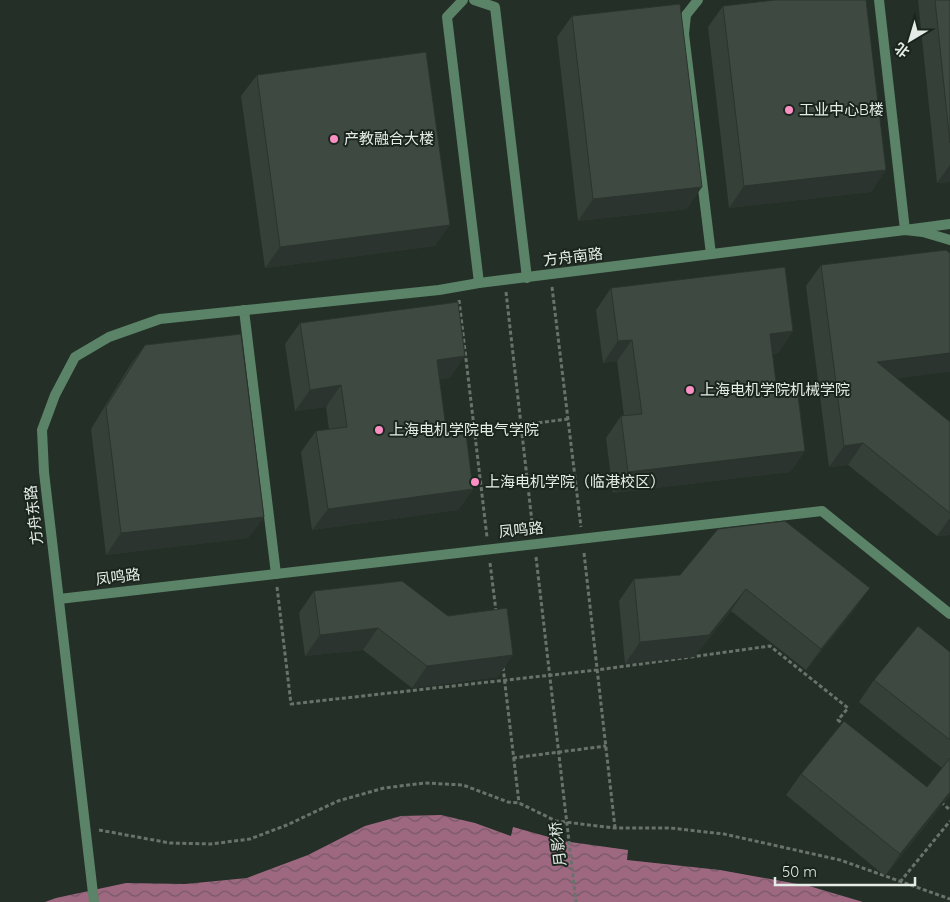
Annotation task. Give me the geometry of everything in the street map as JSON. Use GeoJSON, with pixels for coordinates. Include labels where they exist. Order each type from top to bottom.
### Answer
{"type":"FeatureCollection","features":[{"type":"Feature","properties":{"kind":"street"},"geometry":{"type":"LineString","coordinates":[[463,0],[447,17],[479,284]]}},
{"type":"Feature","properties":{"kind":"street"},"geometry":{"type":"LineString","coordinates":[[474,0],[495,7],[527,278]]}},
{"type":"Feature","properties":{"kind":"street"},"geometry":{"type":"LineString","coordinates":[[698,0],[686,15],[684,34],[711,254]]}},
{"type":"Feature","properties":{"kind":"street"},"geometry":{"type":"LineString","coordinates":[[879,0],[905,230],[923,232],[950,240]]}},
{"type":"Feature","properties":{"kind":"street","name":"方舟南路"},"geometry":{"type":"LineString","coordinates":[[244,310],[439,290],[950,224]]}},
{"type":"Feature","properties":{"kind":"street"},"geometry":{"type":"LineString","coordinates":[[244,310],[276,574]]}},
{"type":"Feature","properties":{"kind":"street","name":"方舟东路"},"geometry":{"type":"LineString","coordinates":[[94,902],[44,472],[42,430],[55,395],[76,356],[109,337],[160,319],[244,310]]}},
{"type":"Feature","properties":{"kind":"street","name":"凤鸣路"},"geometry":{"type":"LineString","coordinates":[[59,599],[822,510],[950,614]]}},
{"type":"Feature","properties":{"kind":"path"},"geometry":{"type":"LineString","coordinates":[[474,431],[568,419]]}},
{"type":"Feature","properties":{"kind":"path"},"geometry":{"type":"LineString","coordinates":[[276,574],[291,704],[597,670],[770,646],[848,708],[838,720],[846,726]]}},
{"type":"Feature","properties":{"kind":"path"},"geometry":{"type":"LineString","coordinates":[[514,758],[606,746]]}},
{"type":"Feature","properties":{"kind":"path"},"geometry":{"type":"LineString","coordinates":[[86,828],[170,843],[211,844],[250,839],[286,826],[338,801],[384,788],[425,783],[463,785],[508,802],[519,803],[556,821],[615,828],[670,828],[724,834],[840,860],[950,899]]}},
{"type":"Feature","properties":{"kind":"path","name":"月影桥"},"geometry":{"type":"LineString","coordinates":[[562,784],[576,902]]}},
{"type":"Feature","properties":{"kind":"path"},"geometry":{"type":"LineString","coordinates":[[937,800],[950,810]]}},
{"type":"Feature","properties":{"kind":"path"},"geometry":{"type":"LineString","coordinates":[[900,882],[950,821]]}},
{"type":"Feature","properties":{"kind":"water"},"geometry":{"type":"Polygon","coordinates":[[[441,815],[475,823],[511,836],[513,827],[563,841],[628,850],[627,860],[720,870],[809,886],[863,902],[45,902],[126,883],[185,884],[247,878],[308,855],[365,826],[401,816],[441,815]]]}},
{"type":"Feature","properties":{"kind":"building","name":"工业中心B楼"},"geometry":{"type":"Polygon","coordinates":[[[775,0],[866,0],[886,170],[744,186],[723,6],[775,0]]]}},
{"type":"Feature","properties":{"kind":"building"},"geometry":{"type":"Polygon","coordinates":[[[935,0],[950,0],[950,143],[935,0]]]}},
{"type":"Feature","properties":{"kind":"building"},"geometry":{"type":"Polygon","coordinates":[[[680,4],[702,187],[593,199],[572,16],[680,4]]]}},
{"type":"Feature","properties":{"kind":"building","name":"产教融合大楼"},"geometry":{"type":"Polygon","coordinates":[[[426,52],[450,225],[280,247],[257,75],[426,52]]]}},
{"type":"Feature","properties":{"kind":"building"},"geometry":{"type":"Polygon","coordinates":[[[946,250],[950,253],[950,353],[877,362],[950,422],[950,513],[863,443],[844,446],[821,265],[946,250]]]}},
{"type":"Feature","properties":{"kind":"building","name":"上海电机学院机械学院"},"geometry":{"type":"Polygon","coordinates":[[[785,267],[793,331],[770,334],[778,398],[798,395],[805,451],[628,472],[621,416],[642,414],[632,340],[618,341],[611,288],[785,267]]]}},
{"type":"Feature","properties":{"kind":"building","name":"上海电机学院电气学院"},"geometry":{"type":"Polygon","coordinates":[[[458,302],[465,356],[437,360],[447,436],[466,434],[473,489],[328,509],[316,431],[347,427],[341,385],[310,390],[300,323],[458,302]]]}},
{"type":"Feature","properties":{"kind":"building"},"geometry":{"type":"Polygon","coordinates":[[[241,334],[264,517],[121,533],[106,407],[145,345],[241,334]]]}},
{"type":"Feature","properties":{"kind":"building"},"geometry":{"type":"Polygon","coordinates":[[[785,521],[870,588],[821,649],[746,589],[709,635],[640,642],[634,579],[680,575],[718,529],[785,521]]]}},
{"type":"Feature","properties":{"kind":"building"},"geometry":{"type":"Polygon","coordinates":[[[402,581],[448,616],[507,608],[513,655],[427,666],[378,628],[320,635],[314,591],[402,581]]]}},
{"type":"Feature","properties":{"kind":"building"},"geometry":{"type":"Polygon","coordinates":[[[918,626],[950,652],[950,740],[874,680],[918,626]]]}},
{"type":"Feature","properties":{"kind":"building"},"geometry":{"type":"Polygon","coordinates":[[[844,721],[927,787],[950,758],[950,792],[900,854],[801,774],[844,721]]]}},
{"type":"Feature","properties":{"kind":"place","name":"工业中心B楼"},"geometry":{"type":"Point","coordinates":[789,110]}},
{"type":"Feature","properties":{"kind":"place","name":"产教融合大楼"},"geometry":{"type":"Point","coordinates":[334,139]}},
{"type":"Feature","properties":{"kind":"place","name":"上海电机学院机械学院"},"geometry":{"type":"Point","coordinates":[690,390]}},
{"type":"Feature","properties":{"kind":"place","name":"上海电机学院电气学院"},"geometry":{"type":"Point","coordinates":[379,430]}},
{"type":"Feature","properties":{"kind":"place","name":"上海电机学院（临港校区）"},"geometry":{"type":"Point","coordinates":[475,482]}}]}
